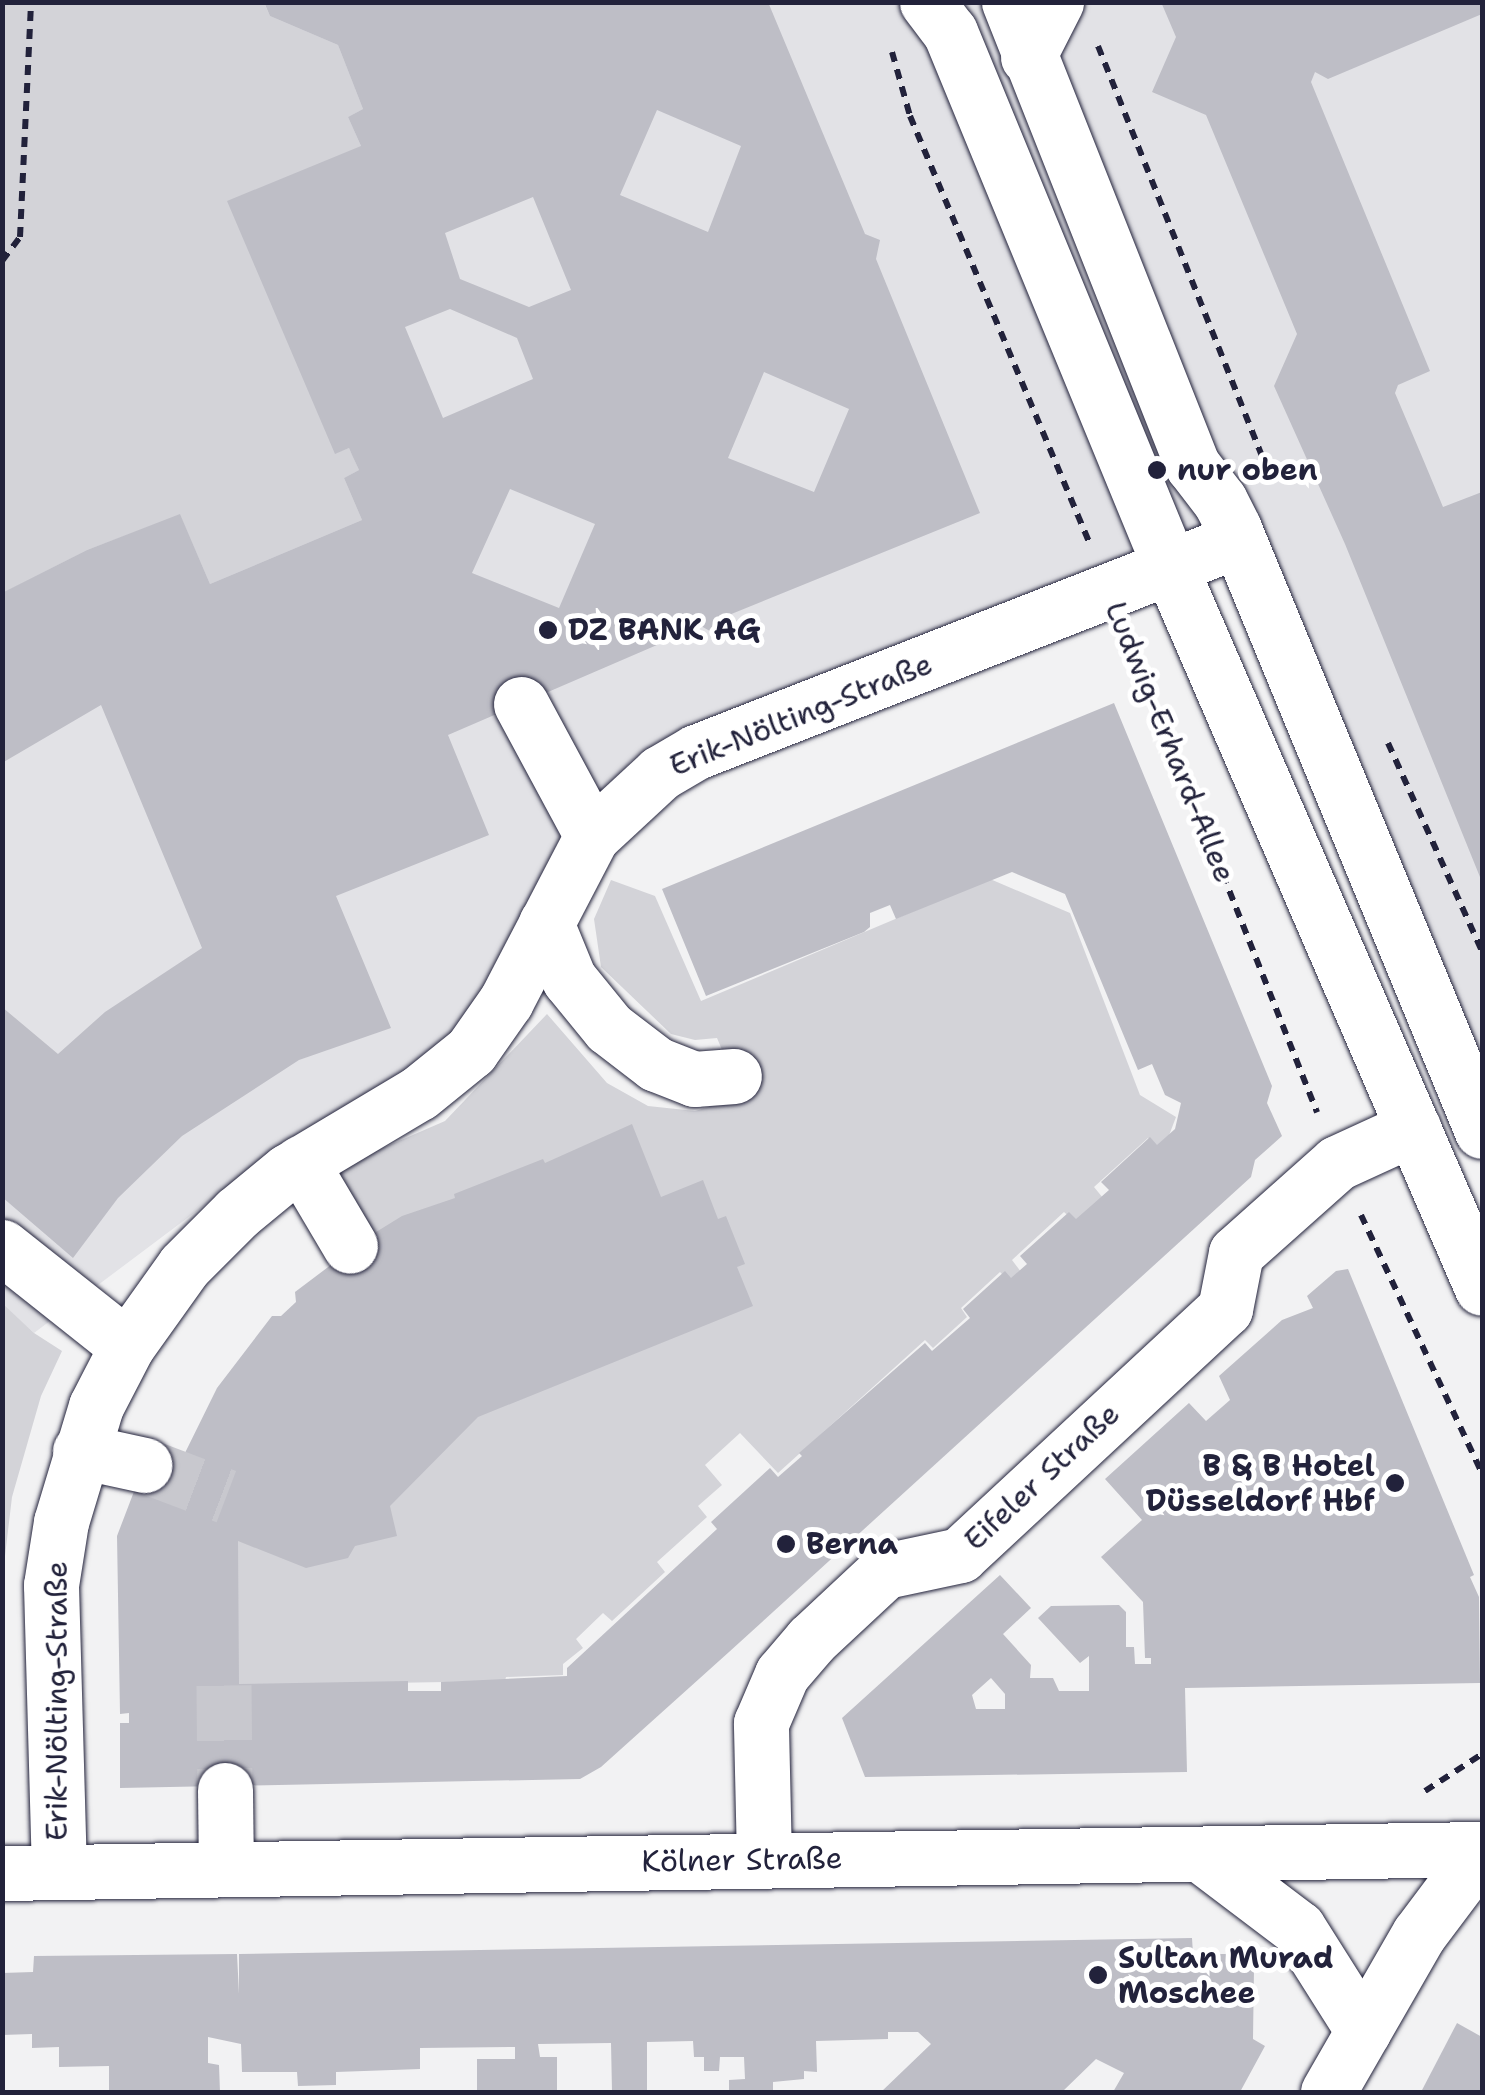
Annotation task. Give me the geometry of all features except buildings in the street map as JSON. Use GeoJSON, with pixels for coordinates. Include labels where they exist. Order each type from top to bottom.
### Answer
{"type":"FeatureCollection","features":[{"type":"Feature","properties":{"kind":"street"},"geometry":{"type":"LineString","coordinates":[[927,2],[950,32],[1170,569],[1480,1275]]}},
{"type":"Feature","properties":{"kind":"street"},"geometry":{"type":"LineString","coordinates":[[1008,2],[1193,466],[1220,501],[1238,540],[1482,1131]]}},
{"type":"Feature","properties":{"kind":"street"},"geometry":{"type":"LineString","coordinates":[[1028,57],[1056,2]]}},
{"type":"Feature","properties":{"kind":"street","name":"Erik-Nölting-Straße"},"geometry":{"type":"LineString","coordinates":[[58,1872],[51,1585],[60,1522],[96,1406],[127,1346],[211,1236],[301,1163],[419,1094],[471,1051],[506,1002],[592,836],[660,772],[696,752],[1238,540]]}},
{"type":"Feature","properties":{"kind":"street"},"geometry":{"type":"LineString","coordinates":[[521,704],[592,836]]}},
{"type":"Feature","properties":{"kind":"street"},"geometry":{"type":"LineString","coordinates":[[546,922],[569,978],[609,1028],[656,1064],[694,1079],[734,1076]]}},
{"type":"Feature","properties":{"kind":"street","name":"Eifeler Straße"},"geometry":{"type":"LineString","coordinates":[[764,1859],[761,1723],[782,1674],[885,1571],[960,1554],[1226,1308],[1236,1253],[1337,1163],[1413,1128]]}},
{"type":"Feature","properties":{"kind":"street"},"geometry":{"type":"LineString","coordinates":[[301,1163],[350,1246]]}},
{"type":"Feature","properties":{"kind":"street"},"geometry":{"type":"LineString","coordinates":[[2,1247],[127,1346]]}},
{"type":"Feature","properties":{"kind":"street"},"geometry":{"type":"LineString","coordinates":[[80,1452],[144,1464]]}},
{"type":"Feature","properties":{"kind":"street"},"geometry":{"type":"LineString","coordinates":[[225,1790],[226,1869]]}},
{"type":"Feature","properties":{"kind":"street"},"geometry":{"type":"LineString","coordinates":[[1328,2092],[1419,1934],[1482,1849]]}},
{"type":"Feature","properties":{"kind":"street","name":"Kölner Straße"},"geometry":{"type":"LineString","coordinates":[[2,1872],[1482,1849]]}},
{"type":"Feature","properties":{"kind":"street"},"geometry":{"type":"LineString","coordinates":[[1200,1854],[1298,1928],[1363,2031]]}},
{"type":"Feature","properties":{"kind":"path"},"geometry":{"type":"LineString","coordinates":[[2,260],[20,237],[31,2]]}},
{"type":"Feature","properties":{"kind":"path","name":"Ludwig-Erhard-Allee"},"geometry":{"type":"LineString","coordinates":[[889,40],[910,116],[1110,592],[1337,1163],[1482,1473]]}},
{"type":"Feature","properties":{"kind":"shaded area"},"geometry":{"type":"Polygon","coordinates":[[[2,3],[264,3],[270,16],[338,45],[363,109],[348,117],[361,146],[336,453],[349,448],[359,470],[344,478],[362,520],[210,584],[180,515],[87,550],[3,593],[2,3]]]}},
{"type":"Feature","properties":{"kind":"shaded area"},"geometry":{"type":"Polygon","coordinates":[[[257,3],[1482,3],[1482,1079],[1223,524],[630,761],[461,1052],[278,1150],[34,1333],[2,1304],[2,585],[265,24],[257,3]]]}},
{"type":"Feature","properties":{"kind":"shaded area"},"geometry":{"type":"Polygon","coordinates":[[[990,879],[1070,913],[1140,1095],[1176,1117],[1168,1138],[1157,1147],[1148,1138],[1094,1187],[1103,1198],[1076,1223],[1064,1212],[1012,1260],[1021,1272],[1010,1282],[1000,1272],[961,1308],[967,1317],[933,1348],[925,1340],[778,1473],[740,1433],[705,1465],[722,1485],[698,1506],[707,1517],[657,1562],[665,1572],[612,1621],[603,1613],[576,1639],[583,1648],[563,1664],[563,1675],[506,1677],[505,1681],[209,1686],[229,1484],[364,1379],[324,1181],[369,1154],[445,1121],[547,1014],[607,1083],[648,1106],[695,1111],[742,1097],[717,1038],[695,1040],[671,1034],[601,967],[594,919],[611,880],[655,896],[701,1001],[990,879]]]}},
{"type":"Feature","properties":{"kind":"shaded area"},"geometry":{"type":"Polygon","coordinates":[[[3,1304],[34,1333],[62,1351],[41,1396],[12,1497],[3,1573],[3,1304]]]}},
{"type":"Feature","properties":{"kind":"tunnel"},"geometry":{"type":"LineString","coordinates":[[144,1465],[226,1496]]}},
{"type":"Feature","properties":{"kind":"tunnel"},"geometry":{"type":"LineString","coordinates":[[224,1685],[225,1790]]}},
{"type":"Feature","properties":{"kind":"place","name":"nur oben"},"geometry":{"type":"Point","coordinates":[1157,470]}},
{"type":"Feature","properties":{"kind":"place","name":"DZ BANK AG"},"geometry":{"type":"Point","coordinates":[548,630]}},
{"type":"Feature","properties":{"kind":"place","name":"B & B Hotel Düsseldorf Hbf"},"geometry":{"type":"Point","coordinates":[1395,1483]}},
{"type":"Feature","properties":{"kind":"place","name":"Berna"},"geometry":{"type":"Point","coordinates":[786,1544]}},
{"type":"Feature","properties":{"kind":"place","name":"Sultan Murad Moschee"},"geometry":{"type":"Point","coordinates":[1098,1975]}}]}
